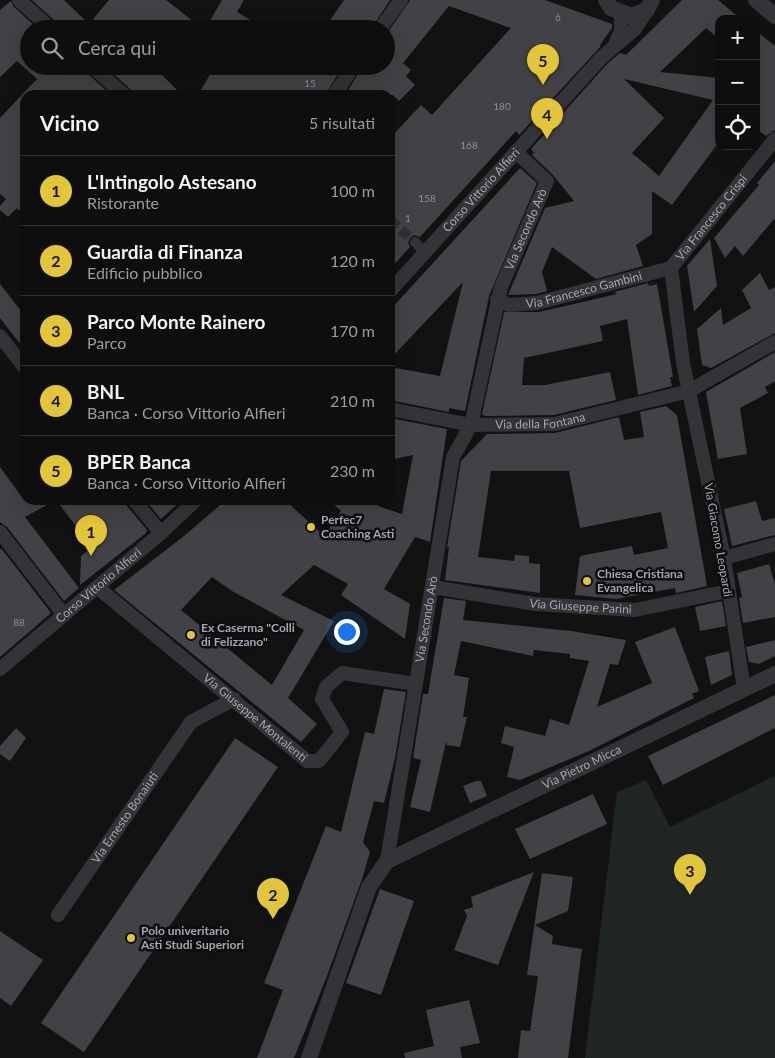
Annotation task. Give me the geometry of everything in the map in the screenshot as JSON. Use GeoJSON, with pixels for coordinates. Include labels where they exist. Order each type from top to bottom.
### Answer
{"type":"FeatureCollection","features":[{"type":"Feature","properties":{"kind":"street"},"geometry":{"type":"LineString","coordinates":[[19,0],[40,20]]}},
{"type":"Feature","properties":{"kind":"street"},"geometry":{"type":"LineString","coordinates":[[387,20],[401,0]]}},
{"type":"Feature","properties":{"kind":"street"},"geometry":{"type":"LineString","coordinates":[[590,0],[637,16],[653,3]]}},
{"type":"Feature","properties":{"kind":"street"},"geometry":{"type":"LineString","coordinates":[[756,0],[775,16]]}},
{"type":"Feature","properties":{"kind":"street","name":"Corso Vittorio Alfieri"},"geometry":{"type":"LineString","coordinates":[[395,286],[615,45],[634,30],[653,3]]}},
{"type":"Feature","properties":{"kind":"street","name":"Corso Vittorio Alfieri"},"geometry":{"type":"LineString","coordinates":[[612,7],[621,30],[615,45]]}},
{"type":"Feature","properties":{"kind":"street"},"geometry":{"type":"LineString","coordinates":[[102,75],[118,90]]}},
{"type":"Feature","properties":{"kind":"street"},"geometry":{"type":"LineString","coordinates":[[337,90],[348,75]]}},
{"type":"Feature","properties":{"kind":"street","name":"Via Francesco Crispi"},"geometry":{"type":"LineString","coordinates":[[689,391],[671,268],[775,139]]}},
{"type":"Feature","properties":{"kind":"street","name":"Via Secondo Arò"},"geometry":{"type":"LineString","coordinates":[[309,1058],[369,887],[387,861],[453,458],[470,424],[501,287],[547,181],[516,152]]}},
{"type":"Feature","properties":{"kind":"street"},"geometry":{"type":"LineString","coordinates":[[415,242],[426,252]]}},
{"type":"Feature","properties":{"kind":"street","name":"Via Francesco Gambini"},"geometry":{"type":"LineString","coordinates":[[498,299],[509,305],[537,303],[671,268]]}},
{"type":"Feature","properties":{"kind":"street","name":"Via della Fontana"},"geometry":{"type":"LineString","coordinates":[[395,411],[470,424],[556,424],[689,391],[775,342]]}},
{"type":"Feature","properties":{"kind":"street"},"geometry":{"type":"LineString","coordinates":[[2,343],[20,363]]}},
{"type":"Feature","properties":{"kind":"street","name":"Via Giacomo Leopardi"},"geometry":{"type":"LineString","coordinates":[[689,391],[724,558],[744,689]]}},
{"type":"Feature","properties":{"kind":"street"},"geometry":{"type":"LineString","coordinates":[[138,505],[162,533]]}},
{"type":"Feature","properties":{"kind":"street","name":"Corso Vittorio Alfieri"},"geometry":{"type":"LineString","coordinates":[[0,669],[162,533],[191,505]]}},
{"type":"Feature","properties":{"kind":"street"},"geometry":{"type":"LineString","coordinates":[[0,532],[64,615]]}},
{"type":"Feature","properties":{"kind":"street"},"geometry":{"type":"LineString","coordinates":[[724,558],[775,544]]}},
{"type":"Feature","properties":{"kind":"street","name":"Via Giuseppe Montalenti"},"geometry":{"type":"LineString","coordinates":[[97,587],[234,699],[306,761],[319,761],[342,732],[322,700],[326,687],[342,673],[416,684]]}},
{"type":"Feature","properties":{"kind":"street","name":"Via Giuseppe Parini"},"geometry":{"type":"LineString","coordinates":[[433,587],[535,604],[634,610],[728,591]]}},
{"type":"Feature","properties":{"kind":"street","name":"Via Pietro Micca"},"geometry":{"type":"LineString","coordinates":[[387,861],[775,674]]}},
{"type":"Feature","properties":{"kind":"street","name":"Via Ernesto Bonaiuti"},"geometry":{"type":"LineString","coordinates":[[58,915],[191,722],[234,699]]}},
{"type":"Feature","properties":{"kind":"shaded area"},"geometry":{"type":"Polygon","coordinates":[[[775,776],[775,1058],[585,1058],[617,792],[646,780],[670,827],[775,776]]]}},
{"type":"Feature","properties":{"kind":"building"},"geometry":{"type":"Polygon","coordinates":[[[32,0],[64,0],[85,20],[54,20],[32,0]]]}},
{"type":"Feature","properties":{"kind":"building"},"geometry":{"type":"Polygon","coordinates":[[[109,0],[166,0],[192,20],[92,20],[109,0]]]}},
{"type":"Feature","properties":{"kind":"building"},"geometry":{"type":"Polygon","coordinates":[[[222,0],[244,0],[237,12],[250,20],[210,20],[222,0]]]}},
{"type":"Feature","properties":{"kind":"building"},"geometry":{"type":"Polygon","coordinates":[[[344,0],[390,0],[377,20],[330,20],[344,0]]]}},
{"type":"Feature","properties":{"kind":"building"},"geometry":{"type":"Polygon","coordinates":[[[410,0],[545,0],[612,24],[612,28],[601,46],[519,135],[516,131],[420,237],[414,235],[410,238],[408,243],[410,247],[395,264],[395,133],[421,105],[432,115],[511,28],[449,6],[403,63],[411,70],[406,76],[415,85],[399,101],[395,97],[395,90],[348,90],[357,75],[395,75],[395,22],[410,0]]]}},
{"type":"Feature","properties":{"kind":"building"},"geometry":{"type":"Polygon","coordinates":[[[682,0],[718,0],[736,15],[715,15],[715,36],[706,28],[660,72],[715,78],[715,147],[672,205],[652,191],[652,234],[636,245],[643,266],[596,279],[552,247],[542,272],[547,291],[536,294],[508,295],[545,208],[574,201],[553,175],[532,155],[534,153],[531,149],[608,63],[620,53],[626,55],[682,0]],[[624,79],[664,118],[632,153],[659,176],[713,100],[624,79]]]}},
{"type":"Feature","properties":{"kind":"building"},"geometry":{"type":"Polygon","coordinates":[[[11,1],[13,6],[28,20],[20,20],[20,64],[17,61],[0,77],[0,10],[11,1]]]}},
{"type":"Feature","properties":{"kind":"building"},"geometry":{"type":"Polygon","coordinates":[[[760,34],[775,46],[775,130],[766,136],[760,132],[760,34]]]}},
{"type":"Feature","properties":{"kind":"building"},"geometry":{"type":"Polygon","coordinates":[[[33,75],[89,75],[106,90],[27,90],[37,79],[33,75]]]}},
{"type":"Feature","properties":{"kind":"building"},"geometry":{"type":"Polygon","coordinates":[[[115,75],[162,75],[177,90],[130,90],[115,75]]]}},
{"type":"Feature","properties":{"kind":"building"},"geometry":{"type":"Polygon","coordinates":[[[210,75],[337,75],[328,90],[201,90],[210,75]]]}},
{"type":"Feature","properties":{"kind":"building"},"geometry":{"type":"Polygon","coordinates":[[[20,97],[20,211],[17,208],[8,217],[0,210],[0,206],[6,199],[0,194],[0,118],[20,97]]]}},
{"type":"Feature","properties":{"kind":"building"},"geometry":{"type":"Polygon","coordinates":[[[775,161],[775,218],[743,256],[735,246],[725,258],[714,238],[759,185],[757,183],[775,161]]]}},
{"type":"Feature","properties":{"kind":"building"},"geometry":{"type":"Polygon","coordinates":[[[520,168],[537,183],[489,296],[465,411],[449,408],[449,412],[395,401],[395,368],[440,376],[463,282],[395,354],[395,305],[520,168]]]}},
{"type":"Feature","properties":{"kind":"building"},"geometry":{"type":"Polygon","coordinates":[[[710,239],[717,286],[694,312],[687,266],[710,239]]]}},
{"type":"Feature","properties":{"kind":"building"},"geometry":{"type":"Polygon","coordinates":[[[760,273],[769,290],[775,287],[775,333],[711,368],[702,365],[697,329],[721,308],[723,325],[751,308],[742,290],[760,273]]]}},
{"type":"Feature","properties":{"kind":"building"},"geometry":{"type":"Polygon","coordinates":[[[648,283],[649,286],[657,284],[673,377],[670,377],[672,386],[638,395],[627,319],[600,326],[603,341],[524,358],[522,385],[545,385],[610,372],[616,400],[554,415],[485,416],[482,414],[504,312],[539,312],[617,294],[614,292],[648,283]]]}},
{"type":"Feature","properties":{"kind":"building"},"geometry":{"type":"Polygon","coordinates":[[[0,284],[20,310],[20,344],[0,318],[0,284]]]}},
{"type":"Feature","properties":{"kind":"building"},"geometry":{"type":"Polygon","coordinates":[[[775,352],[775,381],[765,387],[768,393],[740,408],[747,454],[718,459],[706,392],[775,352]]]}},
{"type":"Feature","properties":{"kind":"building"},"geometry":{"type":"Polygon","coordinates":[[[666,406],[677,415],[707,586],[676,593],[675,588],[616,599],[575,595],[580,556],[632,546],[634,555],[668,548],[661,512],[580,528],[569,471],[491,471],[478,557],[514,561],[515,555],[529,556],[529,563],[540,564],[540,593],[445,580],[449,547],[447,547],[461,461],[487,434],[555,433],[619,417],[624,440],[644,437],[640,412],[666,406]]]}},
{"type":"Feature","properties":{"kind":"building"},"geometry":{"type":"Polygon","coordinates":[[[395,419],[447,429],[430,542],[415,537],[384,589],[410,604],[405,639],[341,595],[348,584],[314,565],[281,595],[334,621],[288,698],[317,724],[301,742],[114,590],[184,536],[220,505],[290,505],[324,536],[341,511],[334,505],[377,505],[402,514],[413,455],[395,459],[395,419]],[[212,577],[181,610],[272,685],[304,630],[232,591],[212,577]]]}},
{"type":"Feature","properties":{"kind":"building"},"geometry":{"type":"Polygon","coordinates":[[[0,467],[20,494],[20,505],[47,505],[25,517],[79,588],[64,601],[7,527],[0,522],[0,467]]]}},
{"type":"Feature","properties":{"kind":"building"},"geometry":{"type":"Polygon","coordinates":[[[756,501],[762,521],[775,518],[775,535],[732,546],[724,509],[756,501]]]}},
{"type":"Feature","properties":{"kind":"building"},"geometry":{"type":"Polygon","coordinates":[[[60,505],[127,505],[147,530],[146,533],[80,585],[81,556],[92,547],[60,505]]]}},
{"type":"Feature","properties":{"kind":"building"},"geometry":{"type":"Polygon","coordinates":[[[149,505],[176,505],[161,519],[149,505]]]}},
{"type":"Feature","properties":{"kind":"building"},"geometry":{"type":"Polygon","coordinates":[[[1,548],[51,613],[0,657],[0,550],[1,548]]]}},
{"type":"Feature","properties":{"kind":"building"},"geometry":{"type":"Polygon","coordinates":[[[769,564],[775,584],[775,617],[743,623],[739,598],[742,597],[737,573],[769,564]]]}},
{"type":"Feature","properties":{"kind":"building"},"geometry":{"type":"Polygon","coordinates":[[[444,598],[466,601],[463,620],[571,631],[626,640],[618,665],[610,664],[597,707],[652,683],[635,642],[675,627],[699,691],[692,694],[694,698],[589,751],[520,780],[507,777],[514,747],[501,743],[505,726],[545,736],[550,719],[569,725],[589,661],[570,658],[570,654],[534,650],[533,656],[461,641],[454,675],[469,678],[463,717],[467,717],[460,747],[447,745],[446,742],[430,812],[410,807],[421,760],[413,758],[423,694],[428,694],[444,598]]]}},
{"type":"Feature","properties":{"kind":"building"},"geometry":{"type":"Polygon","coordinates":[[[722,601],[726,626],[700,631],[695,607],[722,601]]]}},
{"type":"Feature","properties":{"kind":"building"},"geometry":{"type":"Polygon","coordinates":[[[775,640],[775,656],[759,664],[749,662],[746,647],[775,640]]]}},
{"type":"Feature","properties":{"kind":"building"},"geometry":{"type":"Polygon","coordinates":[[[729,651],[732,675],[711,685],[705,657],[729,651]]]}},
{"type":"Feature","properties":{"kind":"building"},"geometry":{"type":"Polygon","coordinates":[[[384,689],[406,692],[395,758],[384,803],[374,801],[363,842],[370,852],[362,879],[327,976],[294,1058],[257,1058],[283,990],[264,983],[326,826],[341,832],[365,732],[374,734],[384,689]]]}},
{"type":"Feature","properties":{"kind":"building"},"geometry":{"type":"Polygon","coordinates":[[[775,695],[775,728],[663,785],[648,756],[775,695]]]}},
{"type":"Feature","properties":{"kind":"building"},"geometry":{"type":"Polygon","coordinates":[[[16,728],[26,738],[10,761],[0,754],[0,746],[16,728]]]}},
{"type":"Feature","properties":{"kind":"building","name":"Polo univeritario Asti Studi Superiori"},"geometry":{"type":"Polygon","coordinates":[[[235,738],[278,767],[84,1052],[41,1023],[235,738]]]}},
{"type":"Feature","properties":{"kind":"building"},"geometry":{"type":"Polygon","coordinates":[[[481,781],[487,796],[470,803],[463,786],[481,781]]]}},
{"type":"Feature","properties":{"kind":"building"},"geometry":{"type":"Polygon","coordinates":[[[593,794],[607,824],[530,859],[515,829],[593,794]]]}},
{"type":"Feature","properties":{"kind":"building"},"geometry":{"type":"Polygon","coordinates":[[[534,872],[498,965],[454,950],[467,916],[464,910],[473,907],[471,897],[534,872]]]}},
{"type":"Feature","properties":{"kind":"building"},"geometry":{"type":"Polygon","coordinates":[[[542,873],[573,877],[568,911],[535,925],[553,936],[552,944],[582,949],[568,1058],[518,1058],[521,1030],[530,1031],[538,976],[527,975],[542,873]]]}},
{"type":"Feature","properties":{"kind":"building"},"geometry":{"type":"Polygon","coordinates":[[[380,889],[414,901],[381,995],[346,983],[380,889]]]}},
{"type":"Feature","properties":{"kind":"building"},"geometry":{"type":"Polygon","coordinates":[[[0,931],[43,960],[11,1006],[0,998],[0,931]]]}},
{"type":"Feature","properties":{"kind":"building"},"geometry":{"type":"Polygon","coordinates":[[[469,1000],[480,1043],[460,1047],[462,1058],[405,1058],[404,1053],[434,1046],[426,1010],[469,1000]]]}},
{"type":"Feature","properties":{"kind":"tunnel"},"geometry":{"type":"LineString","coordinates":[[395,224],[415,242]]}},
{"type":"Feature","properties":{"kind":"place","name":"BPER Banca"},"geometry":{"type":"Point","coordinates":[543,85]}},
{"type":"Feature","properties":{"kind":"place","name":"BNL"},"geometry":{"type":"Point","coordinates":[547,139]}},
{"type":"Feature","properties":{"kind":"place","name":"Perfec7 Coaching Asti"},"geometry":{"type":"Point","coordinates":[311,527]}},
{"type":"Feature","properties":{"kind":"place","name":"L'Intingolo Astesano"},"geometry":{"type":"Point","coordinates":[91,556]}},
{"type":"Feature","properties":{"kind":"place","name":"Chiesa Cristiana Evangelica"},"geometry":{"type":"Point","coordinates":[587,581]}},
{"type":"Feature","properties":{"kind":"place","name":"Ex Caserma \"Colli di Felizzano\""},"geometry":{"type":"Point","coordinates":[191,635]}},
{"type":"Feature","properties":{"kind":"place","name":"Parco Monte Rainero"},"geometry":{"type":"Point","coordinates":[690,895]}},
{"type":"Feature","properties":{"kind":"place","name":"Guardia di Finanza"},"geometry":{"type":"Point","coordinates":[273,919]}},
{"type":"Feature","properties":{"kind":"place","name":"Polo univeritario Asti Studi Superiori"},"geometry":{"type":"Point","coordinates":[131,938]}}]}
